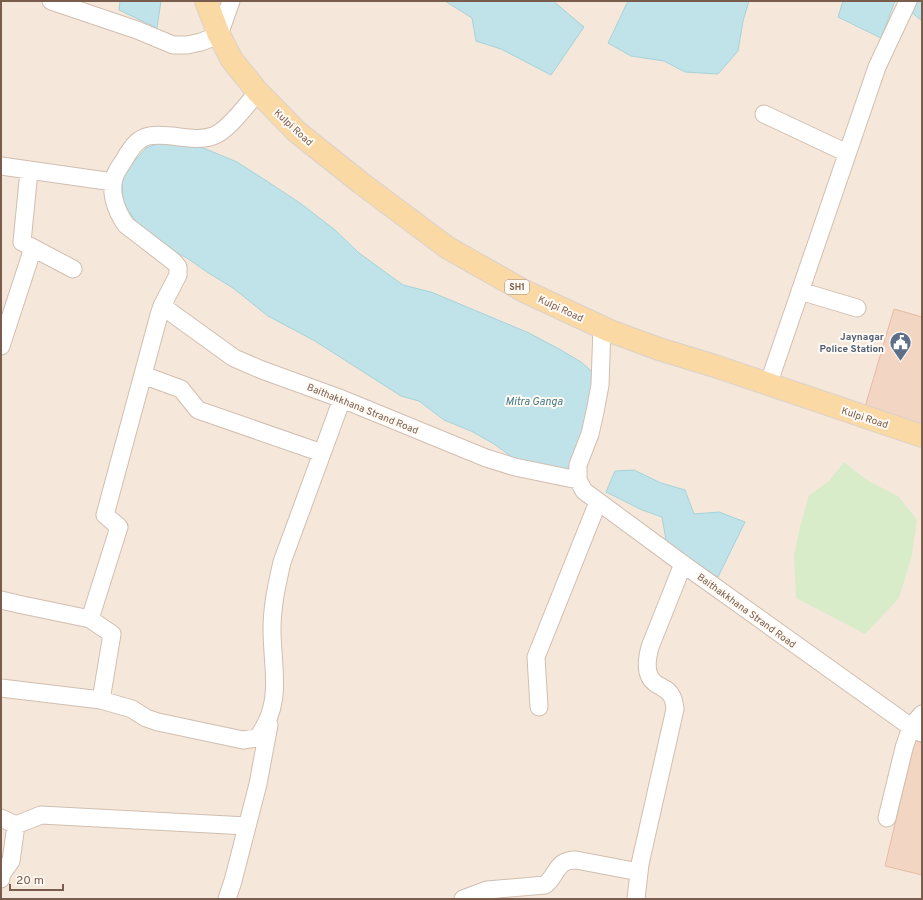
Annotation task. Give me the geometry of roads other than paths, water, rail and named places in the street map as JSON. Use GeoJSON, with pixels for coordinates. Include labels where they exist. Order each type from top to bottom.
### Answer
{"type":"FeatureCollection","features":[{"type":"Feature","properties":{"kind":"main road","name":"Kulpi Road"},"geometry":{"type":"LineString","coordinates":[[206,1],[219,35],[232,60],[258,92],[297,132],[360,184],[448,248],[524,291],[602,327],[659,349],[922,436]]}},
{"type":"Feature","properties":{"kind":"street"},"geometry":{"type":"LineString","coordinates":[[51,1],[137,30],[173,45],[187,45],[201,42],[219,35],[231,1]]}},
{"type":"Feature","properties":{"kind":"street"},"geometry":{"type":"LineString","coordinates":[[768,384],[877,67],[908,1]]}},
{"type":"Feature","properties":{"kind":"street"},"geometry":{"type":"LineString","coordinates":[[90,619],[119,527],[105,515],[162,306],[178,275],[178,267],[174,262],[126,225],[120,217],[116,205],[113,182],[116,173],[135,143],[142,138],[151,135],[198,138],[211,137],[222,132],[258,92]]}},
{"type":"Feature","properties":{"kind":"street"},"geometry":{"type":"LineString","coordinates":[[764,114],[847,153]]}},
{"type":"Feature","properties":{"kind":"street"},"geometry":{"type":"LineString","coordinates":[[1,166],[113,182]]}},
{"type":"Feature","properties":{"kind":"street"},"geometry":{"type":"LineString","coordinates":[[29,171],[22,242],[73,268]]}},
{"type":"Feature","properties":{"kind":"street"},"geometry":{"type":"LineString","coordinates":[[1,346],[33,248]]}},
{"type":"Feature","properties":{"kind":"street"},"geometry":{"type":"LineString","coordinates":[[800,291],[857,308]]}},
{"type":"Feature","properties":{"kind":"street","name":"Baithakkhana Strand Road"},"geometry":{"type":"LineString","coordinates":[[162,306],[234,358],[262,370],[342,399],[486,458],[516,467],[578,480],[584,491],[598,502],[916,730]]}},
{"type":"Feature","properties":{"kind":"street"},"geometry":{"type":"LineString","coordinates":[[578,480],[578,465],[590,434],[600,385],[602,327]]}},
{"type":"Feature","properties":{"kind":"street"},"geometry":{"type":"LineString","coordinates":[[143,375],[181,389],[198,410],[322,453]]}},
{"type":"Feature","properties":{"kind":"street"},"geometry":{"type":"LineString","coordinates":[[227,899],[258,784],[272,711],[275,669],[272,629],[277,586],[282,562],[342,399]]}},
{"type":"Feature","properties":{"kind":"street"},"geometry":{"type":"LineString","coordinates":[[538,707],[536,657],[598,502]]}},
{"type":"Feature","properties":{"kind":"street"},"geometry":{"type":"LineString","coordinates":[[636,899],[640,864],[675,709],[673,698],[666,689],[654,683],[648,672],[647,659],[650,647],[683,564]]}},
{"type":"Feature","properties":{"kind":"street"},"geometry":{"type":"LineString","coordinates":[[1,600],[90,619],[112,634],[102,700]]}},
{"type":"Feature","properties":{"kind":"street"},"geometry":{"type":"LineString","coordinates":[[1,688],[102,700],[132,710],[146,718],[158,722],[243,740],[257,738],[265,728],[272,711]]}},
{"type":"Feature","properties":{"kind":"street"},"geometry":{"type":"LineString","coordinates":[[887,818],[904,748],[916,730],[922,714]]}},
{"type":"Feature","properties":{"kind":"street"},"geometry":{"type":"LineString","coordinates":[[1,879],[11,861],[8,821],[41,815],[247,826]]}},
{"type":"Feature","properties":{"kind":"street"},"geometry":{"type":"LineString","coordinates":[[462,899],[487,890],[545,885],[562,863],[568,860],[576,860],[639,872]]}},
{"type":"Feature","properties":{"kind":"water"},"geometry":{"type":"Polygon","coordinates":[[[120,1],[161,1],[157,28],[119,10],[120,1]]]}},
{"type":"Feature","properties":{"kind":"water"},"geometry":{"type":"Polygon","coordinates":[[[445,1],[553,1],[584,27],[551,75],[501,49],[476,41],[472,18],[445,1]]]}},
{"type":"Feature","properties":{"kind":"water"},"geometry":{"type":"Polygon","coordinates":[[[628,1],[749,1],[743,21],[738,51],[718,74],[685,72],[664,61],[631,56],[608,43],[628,1]]]}},
{"type":"Feature","properties":{"kind":"water"},"geometry":{"type":"Polygon","coordinates":[[[843,1],[895,1],[881,38],[838,17],[843,1]]]}},
{"type":"Feature","properties":{"kind":"water"},"geometry":{"type":"Polygon","coordinates":[[[915,1],[922,1],[922,21],[910,11],[915,1]]]}},
{"type":"Feature","properties":{"kind":"water","name":"Mitra Ganga"},"geometry":{"type":"Polygon","coordinates":[[[170,139],[189,142],[237,162],[300,203],[335,230],[359,253],[403,285],[431,292],[529,333],[581,362],[596,375],[582,450],[569,469],[523,465],[494,444],[471,431],[444,420],[419,401],[401,396],[315,341],[268,316],[233,288],[187,258],[148,238],[123,203],[122,175],[146,148],[170,139]]]}},
{"type":"Feature","properties":{"kind":"water"},"geometry":{"type":"Polygon","coordinates":[[[634,470],[661,483],[685,490],[694,514],[719,512],[745,522],[718,577],[667,546],[662,517],[642,510],[606,492],[615,471],[634,470]]]}},
{"type":"Feature","properties":{"kind":"place","name":"Jaynagar Police Station"},"geometry":{"type":"Point","coordinates":[900,362]}}]}
